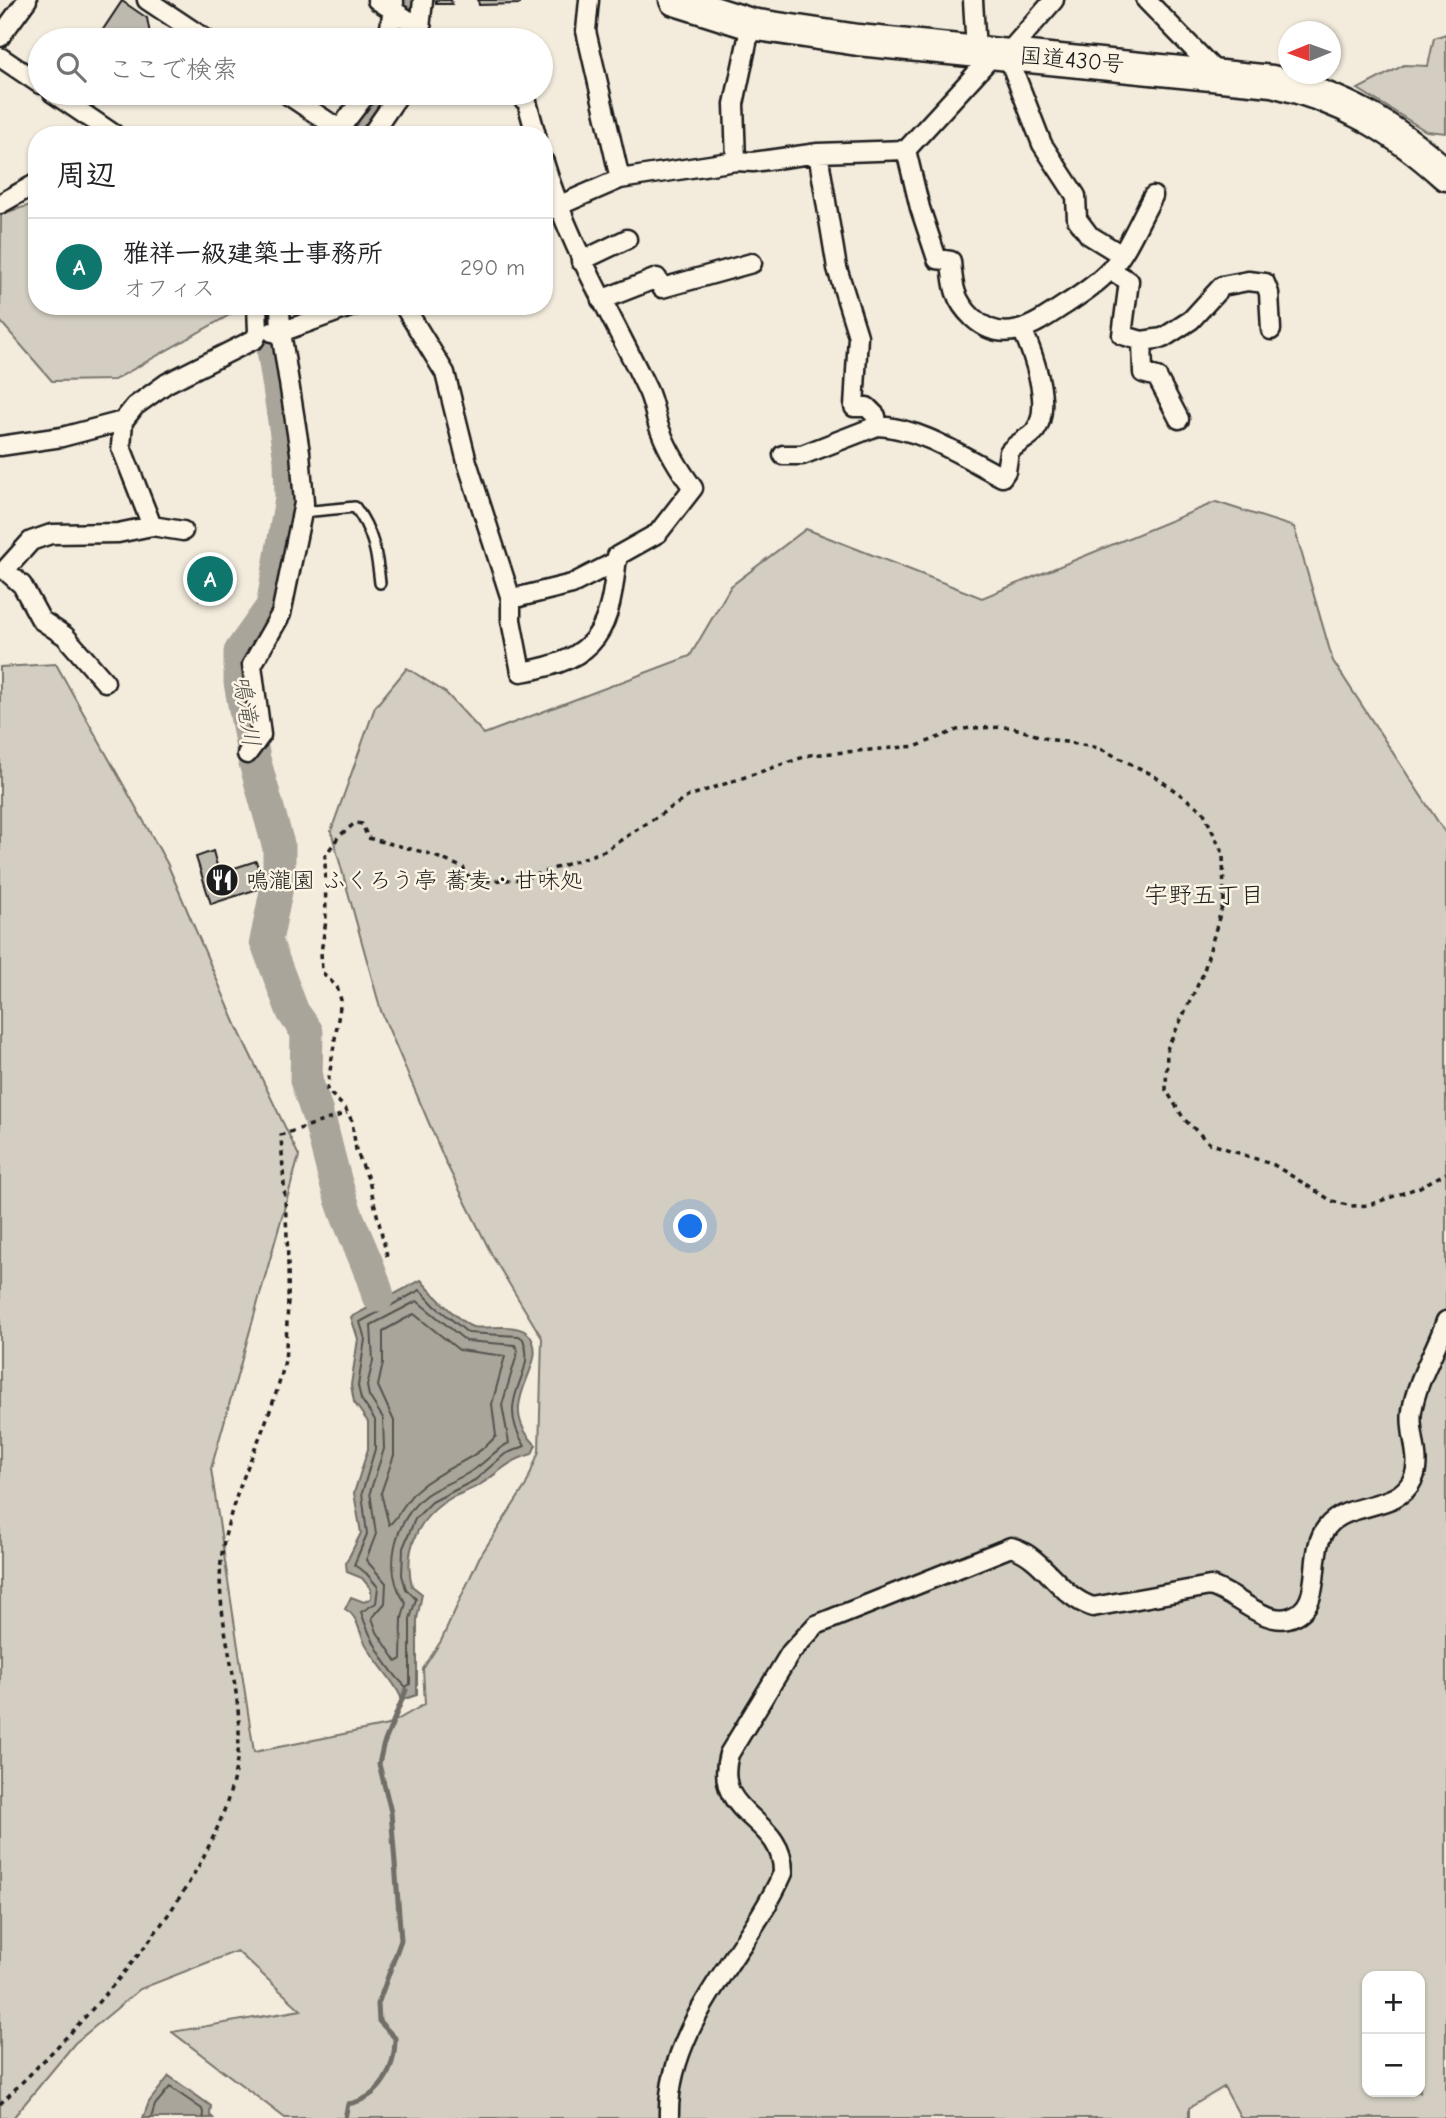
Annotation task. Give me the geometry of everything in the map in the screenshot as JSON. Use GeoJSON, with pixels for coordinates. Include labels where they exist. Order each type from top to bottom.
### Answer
{"type":"FeatureCollection","features":[{"type":"Feature","properties":{"kind":"highway","name":"国道430号"},"geometry":{"type":"LineString","coordinates":[[675,0],[751,24],[858,40],[1217,74],[1298,87],[1348,105],[1417,149],[1446,176]]}},
{"type":"Feature","properties":{"kind":"street"},"geometry":{"type":"LineString","coordinates":[[0,37],[27,0]]}},
{"type":"Feature","properties":{"kind":"street"},"geometry":{"type":"LineString","coordinates":[[148,0],[189,28]]}},
{"type":"Feature","properties":{"kind":"street"},"geometry":{"type":"LineString","coordinates":[[377,0],[407,20],[423,0]]}},
{"type":"Feature","properties":{"kind":"street"},"geometry":{"type":"LineString","coordinates":[[589,0],[586,31],[620,179]]}},
{"type":"Feature","properties":{"kind":"street"},"geometry":{"type":"LineString","coordinates":[[973,0],[993,53],[1042,144],[1076,196],[1077,219],[1089,235],[1120,254]]}},
{"type":"Feature","properties":{"kind":"street"},"geometry":{"type":"LineString","coordinates":[[553,208],[620,179],[736,161],[753,162],[818,153],[906,150],[993,53],[1054,0]]}},
{"type":"Feature","properties":{"kind":"street"},"geometry":{"type":"LineString","coordinates":[[1146,0],[1217,74]]}},
{"type":"Feature","properties":{"kind":"street"},"geometry":{"type":"LineString","coordinates":[[736,161],[734,104],[751,24]]}},
{"type":"Feature","properties":{"kind":"street"},"geometry":{"type":"LineString","coordinates":[[0,57],[28,76]]}},
{"type":"Feature","properties":{"kind":"street"},"geometry":{"type":"LineString","coordinates":[[71,105],[102,126]]}},
{"type":"Feature","properties":{"kind":"street"},"geometry":{"type":"LineString","coordinates":[[301,105],[329,126]]}},
{"type":"Feature","properties":{"kind":"street"},"geometry":{"type":"LineString","coordinates":[[342,126],[358,105]]}},
{"type":"Feature","properties":{"kind":"street"},"geometry":{"type":"LineString","coordinates":[[377,126],[392,105]]}},
{"type":"Feature","properties":{"kind":"street"},"geometry":{"type":"LineString","coordinates":[[528,105],[534,126]]}},
{"type":"Feature","properties":{"kind":"street"},"geometry":{"type":"LineString","coordinates":[[906,150],[920,208],[937,259],[951,261],[953,288],[959,305],[987,331],[1007,333],[1022,329],[1081,294],[1110,270],[1153,196]]}},
{"type":"Feature","properties":{"kind":"street"},"geometry":{"type":"LineString","coordinates":[[818,153],[837,268],[858,336],[854,407],[867,407],[876,416],[877,426]]}},
{"type":"Feature","properties":{"kind":"street"},"geometry":{"type":"LineString","coordinates":[[0,204],[28,188]]}},
{"type":"Feature","properties":{"kind":"street"},"geometry":{"type":"LineString","coordinates":[[410,315],[445,373],[467,462],[511,599],[511,620],[521,672],[558,666],[581,652],[604,628],[615,587],[617,556],[658,533],[693,488],[674,460],[660,431],[650,395],[553,212]]}},
{"type":"Feature","properties":{"kind":"street"},"geometry":{"type":"LineString","coordinates":[[581,261],[627,239]]}},
{"type":"Feature","properties":{"kind":"street"},"geometry":{"type":"LineString","coordinates":[[601,300],[657,278],[662,288],[752,263]]}},
{"type":"Feature","properties":{"kind":"street"},"geometry":{"type":"LineString","coordinates":[[1110,270],[1129,281],[1122,335],[1142,341],[1163,338],[1191,320],[1222,286],[1248,281],[1265,283],[1269,293],[1271,330]]}},
{"type":"Feature","properties":{"kind":"street"},"geometry":{"type":"LineString","coordinates":[[252,746],[261,734],[252,665],[281,614],[302,512],[300,452],[270,332],[262,315]]}},
{"type":"Feature","properties":{"kind":"street"},"geometry":{"type":"LineString","coordinates":[[270,332],[277,315]]}},
{"type":"Feature","properties":{"kind":"street"},"geometry":{"type":"LineString","coordinates":[[152,526],[121,447],[123,421],[135,406],[167,383],[255,339],[324,315]]}},
{"type":"Feature","properties":{"kind":"street"},"geometry":{"type":"LineString","coordinates":[[783,455],[802,456],[877,426],[912,431],[1002,477],[1006,471],[1009,452],[1034,431],[1040,419],[1040,377],[1036,359],[1022,329]]}},
{"type":"Feature","properties":{"kind":"street"},"geometry":{"type":"LineString","coordinates":[[1142,341],[1143,373],[1157,377],[1179,419]]}},
{"type":"Feature","properties":{"kind":"street"},"geometry":{"type":"LineString","coordinates":[[0,446],[62,437],[123,421]]}},
{"type":"Feature","properties":{"kind":"street"},"geometry":{"type":"LineString","coordinates":[[105,682],[65,636],[41,620],[22,585],[5,570],[31,541],[51,534],[118,533],[152,526],[183,531]]}},
{"type":"Feature","properties":{"kind":"street"},"geometry":{"type":"LineString","coordinates":[[511,599],[572,584],[617,561]]}},
{"type":"Feature","properties":{"kind":"street"},"geometry":{"type":"LineString","coordinates":[[669,2118],[674,2068],[693,2025],[783,1872],[783,1856],[776,1842],[732,1796],[725,1784],[725,1769],[729,1754],[804,1635],[829,1617],[906,1592],[1011,1547],[1034,1558],[1078,1603],[1093,1607],[1210,1586],[1224,1590],[1269,1617],[1284,1619],[1297,1615],[1306,1609],[1311,1598],[1315,1559],[1325,1528],[1345,1513],[1393,1499],[1413,1479],[1417,1465],[1411,1414],[1416,1392],[1446,1321]]}},
{"type":"Feature","properties":{"kind":"lane"},"geometry":{"type":"LineString","coordinates":[[302,512],[355,507],[366,521],[376,547],[380,583]]}},
{"type":"Feature","properties":{"kind":"path"},"geometry":{"type":"LineString","coordinates":[[387,1255],[347,1113],[327,1090],[341,1000],[337,987],[322,972],[321,952],[326,921],[325,856],[340,836],[355,823],[362,824],[368,838],[427,853],[464,869],[464,875],[485,881],[524,879],[604,851],[688,796],[810,755],[875,752],[917,746],[957,730],[1011,727],[1048,739],[1099,748],[1153,775],[1203,811],[1223,854],[1224,900],[1203,974],[1167,1049],[1166,1090],[1184,1119],[1209,1143],[1274,1165],[1332,1201],[1351,1206],[1369,1205],[1420,1187],[1446,1173]]}},
{"type":"Feature","properties":{"kind":"path"},"geometry":{"type":"LineString","coordinates":[[0,2104],[59,2047],[149,1941],[190,1879],[222,1819],[238,1753],[239,1716],[220,1602],[221,1561],[234,1504],[269,1419],[284,1366],[289,1282],[281,1135],[347,1113]]}},
{"type":"Feature","properties":{"kind":"shaded area"},"geometry":{"type":"Polygon","coordinates":[[[1446,34],[1446,133],[1426,131],[1358,89],[1404,65],[1428,66],[1434,38],[1446,34]]]}},
{"type":"Feature","properties":{"kind":"shaded area"},"geometry":{"type":"Polygon","coordinates":[[[28,206],[28,315],[229,315],[114,380],[52,381],[0,321],[1,214],[28,206]]]}},
{"type":"Feature","properties":{"kind":"shaded area"},"geometry":{"type":"Polygon","coordinates":[[[1216,502],[1294,527],[1333,661],[1446,834],[1446,2118],[1241,2118],[1224,2087],[1189,2108],[1189,2118],[285,2118],[172,2032],[301,2010],[237,1951],[140,1989],[75,2043],[13,2118],[0,2118],[0,667],[56,664],[167,863],[237,1027],[299,1156],[211,1469],[254,1752],[388,1725],[425,1704],[423,1669],[441,1641],[479,1558],[526,1485],[539,1451],[542,1338],[493,1257],[446,1163],[381,1011],[331,831],[375,707],[407,668],[446,693],[484,734],[690,656],[731,586],[806,529],[982,598],[1216,502]]]}},
{"type":"Feature","properties":{"kind":"water"},"geometry":{"type":"Polygon","coordinates":[[[421,1280],[468,1325],[519,1329],[530,1336],[534,1348],[533,1360],[520,1400],[519,1414],[524,1429],[536,1445],[532,1454],[510,1463],[477,1486],[439,1506],[422,1524],[416,1535],[410,1572],[412,1586],[422,1594],[417,1619],[417,1695],[408,1698],[401,1697],[370,1652],[354,1618],[345,1609],[351,1597],[364,1602],[371,1598],[371,1589],[362,1578],[347,1572],[346,1563],[361,1533],[354,1493],[368,1449],[368,1422],[354,1402],[351,1385],[358,1339],[351,1317],[421,1280]]]}},
{"type":"Feature","properties":{"kind":"water"},"geometry":{"type":"Polygon","coordinates":[[[169,2076],[211,2106],[210,2115],[213,2118],[143,2118],[149,2102],[169,2076]]]}},
{"type":"Feature","properties":{"kind":"building"},"geometry":{"type":"Polygon","coordinates":[[[436,0],[451,0],[452,4],[436,4],[436,0]]]}},
{"type":"Feature","properties":{"kind":"building"},"geometry":{"type":"Polygon","coordinates":[[[478,0],[520,0],[520,4],[479,5],[478,0]]]}},
{"type":"Feature","properties":{"kind":"building"},"geometry":{"type":"Polygon","coordinates":[[[122,1],[147,18],[149,28],[104,28],[122,1]]]}},
{"type":"Feature","properties":{"kind":"building"},"geometry":{"type":"Polygon","coordinates":[[[220,558],[227,592],[199,599],[192,565],[220,558]]]}},
{"type":"Feature","properties":{"kind":"building"},"geometry":{"type":"Polygon","coordinates":[[[213,851],[219,873],[256,861],[264,887],[211,904],[196,857],[213,851]]]}},
{"type":"Feature","properties":{"kind":"waterway","name":"鳴滝川"},"geometry":{"type":"LineString","coordinates":[[408,28],[411,0]]}},
{"type":"Feature","properties":{"kind":"waterway","name":"鳴滝川"},"geometry":{"type":"LineString","coordinates":[[365,126],[380,105]]}},
{"type":"Feature","properties":{"kind":"waterway","name":"鳴滝川"},"geometry":{"type":"LineString","coordinates":[[271,315],[272,343],[290,460],[291,499],[272,607],[240,652],[240,682],[254,759],[279,848],[279,877],[266,941],[293,1012],[307,1032],[306,1080],[317,1113]]}},
{"type":"Feature","properties":{"kind":"waterway","name":"鳴滝川"},"geometry":{"type":"LineString","coordinates":[[321,1125],[343,1205],[378,1296]]}},
{"type":"Feature","properties":{"kind":"waterway"},"geometry":{"type":"LineString","coordinates":[[378,1296],[382,1308]]}},
{"type":"Feature","properties":{"kind":"waterway"},"geometry":{"type":"LineString","coordinates":[[345,2118],[348,2104],[369,2096],[384,2081],[394,2050],[395,2038],[379,2021],[378,2004],[401,1940],[391,1812],[379,1764],[383,1746],[406,1690]]}},
{"type":"Feature","properties":{"kind":"place","name":"雅祥一級建築士事務所"},"geometry":{"type":"Point","coordinates":[210,579]}},
{"type":"Feature","properties":{"kind":"place","name":"鳴瀧園 ふくろう亭 蕎麦・甘味処"},"geometry":{"type":"Point","coordinates":[222,880]}},
{"type":"Feature","properties":{"kind":"district","name":"宇野五丁目"},"geometry":{"type":"Point","coordinates":[1204,895]}}]}
